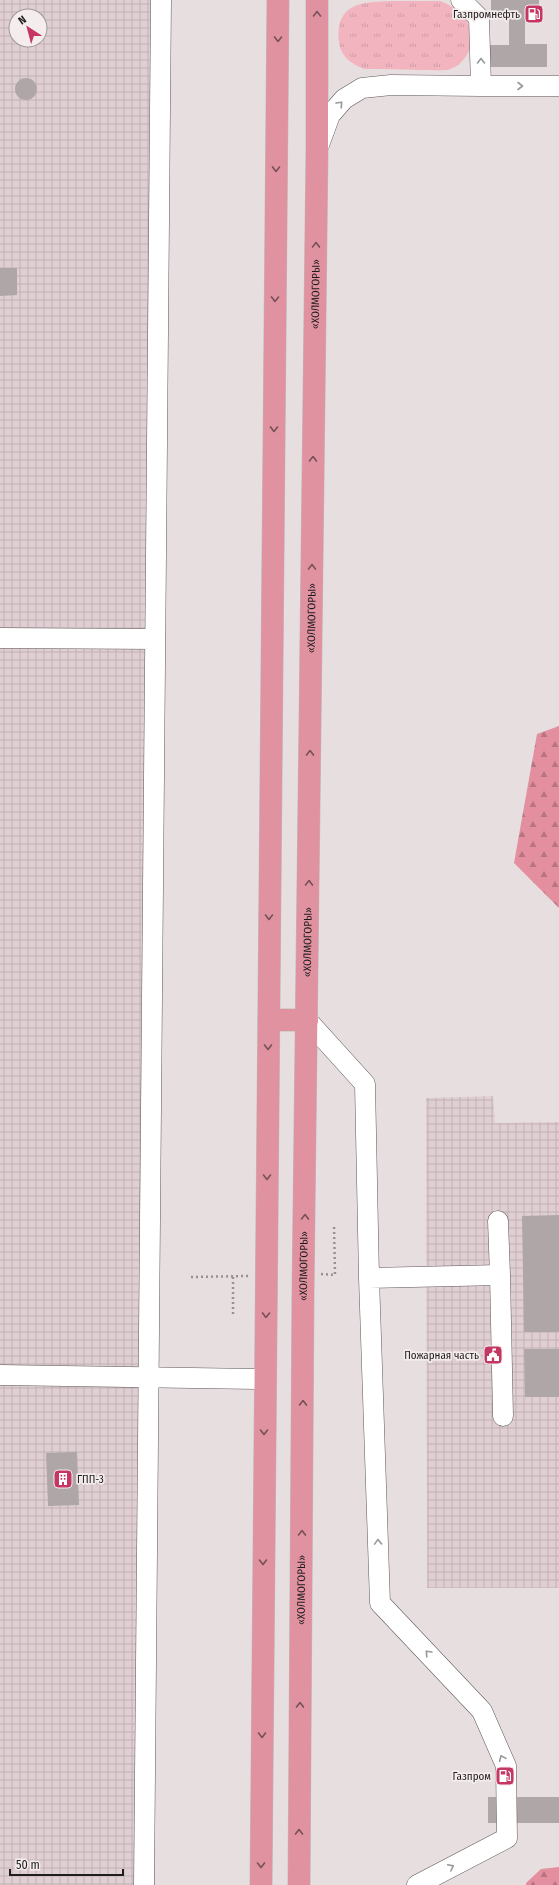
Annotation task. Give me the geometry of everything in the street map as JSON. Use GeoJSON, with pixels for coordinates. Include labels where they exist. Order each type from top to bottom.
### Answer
{"type":"FeatureCollection","features":[{"type":"Feature","properties":{"kind":"highway"},"geometry":{"type":"LineString","coordinates":[[261,1885],[264,1379],[269,1020],[278,0]]}},
{"type":"Feature","properties":{"kind":"highway","name":"«ХОЛМОГОРЫ»"},"geometry":{"type":"LineString","coordinates":[[299,1885],[317,151],[317,0]]}},
{"type":"Feature","properties":{"kind":"highway"},"geometry":{"type":"LineString","coordinates":[[269,1020],[307,1020]]}},
{"type":"Feature","properties":{"kind":"lane"},"geometry":{"type":"LineString","coordinates":[[144,1885],[161,0]]}},
{"type":"Feature","properties":{"kind":"lane"},"geometry":{"type":"LineString","coordinates":[[461,0],[479,18],[482,86]]}},
{"type":"Feature","properties":{"kind":"lane"},"geometry":{"type":"LineString","coordinates":[[317,151],[330,115],[344,99],[362,88],[391,85],[559,86]]}},
{"type":"Feature","properties":{"kind":"lane"},"geometry":{"type":"LineString","coordinates":[[0,638],[155,639]]}},
{"type":"Feature","properties":{"kind":"lane"},"geometry":{"type":"LineString","coordinates":[[307,1020],[365,1084],[369,1278],[380,1603],[482,1711],[506,1766],[507,1838],[416,1885]]}},
{"type":"Feature","properties":{"kind":"lane"},"geometry":{"type":"LineString","coordinates":[[498,1221],[503,1416]]}},
{"type":"Feature","properties":{"kind":"lane"},"geometry":{"type":"LineString","coordinates":[[369,1278],[500,1275]]}},
{"type":"Feature","properties":{"kind":"lane"},"geometry":{"type":"LineString","coordinates":[[0,1375],[264,1379]]}},
{"type":"Feature","properties":{"kind":"path"},"geometry":{"type":"LineString","coordinates":[[233,1276],[233,1314]]}},
{"type":"Feature","properties":{"kind":"shaded area"},"geometry":{"type":"Polygon","coordinates":[[[0,0],[155,0],[155,1885],[0,1885],[0,0]]]}},
{"type":"Feature","properties":{"kind":"shaded area","name":"Пожарная часть"},"geometry":{"type":"Polygon","coordinates":[[[493,1096],[495,1123],[559,1122],[559,1588],[427,1588],[426,1098],[493,1096]]]}},
{"type":"Feature","properties":{"kind":"green space"},"geometry":{"type":"Polygon","coordinates":[[[382,1],[440,1],[455,9],[463,16],[471,32],[471,44],[466,56],[463,61],[453,68],[447,70],[364,69],[350,61],[341,51],[339,28],[342,18],[347,11],[354,7],[362,4],[382,1]]]}},
{"type":"Feature","properties":{"kind":"green space"},"geometry":{"type":"Polygon","coordinates":[[[559,726],[559,908],[514,863],[537,734],[559,726]]]}},
{"type":"Feature","properties":{"kind":"green space"},"geometry":{"type":"Polygon","coordinates":[[[559,1867],[559,1885],[526,1885],[526,1883],[541,1869],[559,1867]]]}},
{"type":"Feature","properties":{"kind":"building"},"geometry":{"type":"Polygon","coordinates":[[[491,0],[539,0],[539,19],[525,19],[525,44],[547,44],[547,67],[486,67],[486,45],[509,45],[509,19],[491,19],[491,0]]]}},
{"type":"Feature","properties":{"kind":"building"},"geometry":{"type":"Polygon","coordinates":[[[22,78],[30,78],[37,85],[37,93],[30,100],[22,100],[15,93],[15,85],[22,78]]]}},
{"type":"Feature","properties":{"kind":"building"},"geometry":{"type":"Polygon","coordinates":[[[0,268],[17,268],[17,295],[0,296],[0,268]]]}},
{"type":"Feature","properties":{"kind":"building"},"geometry":{"type":"Polygon","coordinates":[[[559,1215],[559,1332],[524,1332],[522,1216],[559,1215]]]}},
{"type":"Feature","properties":{"kind":"building"},"geometry":{"type":"Polygon","coordinates":[[[524,1349],[559,1349],[559,1397],[525,1397],[524,1349]]]}},
{"type":"Feature","properties":{"kind":"building","name":"ГПП-3"},"geometry":{"type":"Polygon","coordinates":[[[77,1452],[79,1505],[48,1506],[46,1453],[77,1452]]]}},
{"type":"Feature","properties":{"kind":"building"},"geometry":{"type":"Polygon","coordinates":[[[488,1797],[559,1797],[559,1823],[488,1823],[488,1797]]]}},
{"type":"Feature","properties":{"kind":"place","name":"Газпромнефть"},"geometry":{"type":"Point","coordinates":[534,14]}},
{"type":"Feature","properties":{"kind":"place","name":"Пожарная часть"},"geometry":{"type":"Point","coordinates":[493,1355]}},
{"type":"Feature","properties":{"kind":"place","name":"ГПП-3"},"geometry":{"type":"Point","coordinates":[63,1479]}},
{"type":"Feature","properties":{"kind":"place","name":"Газпром"},"geometry":{"type":"Point","coordinates":[505,1776]}}]}
